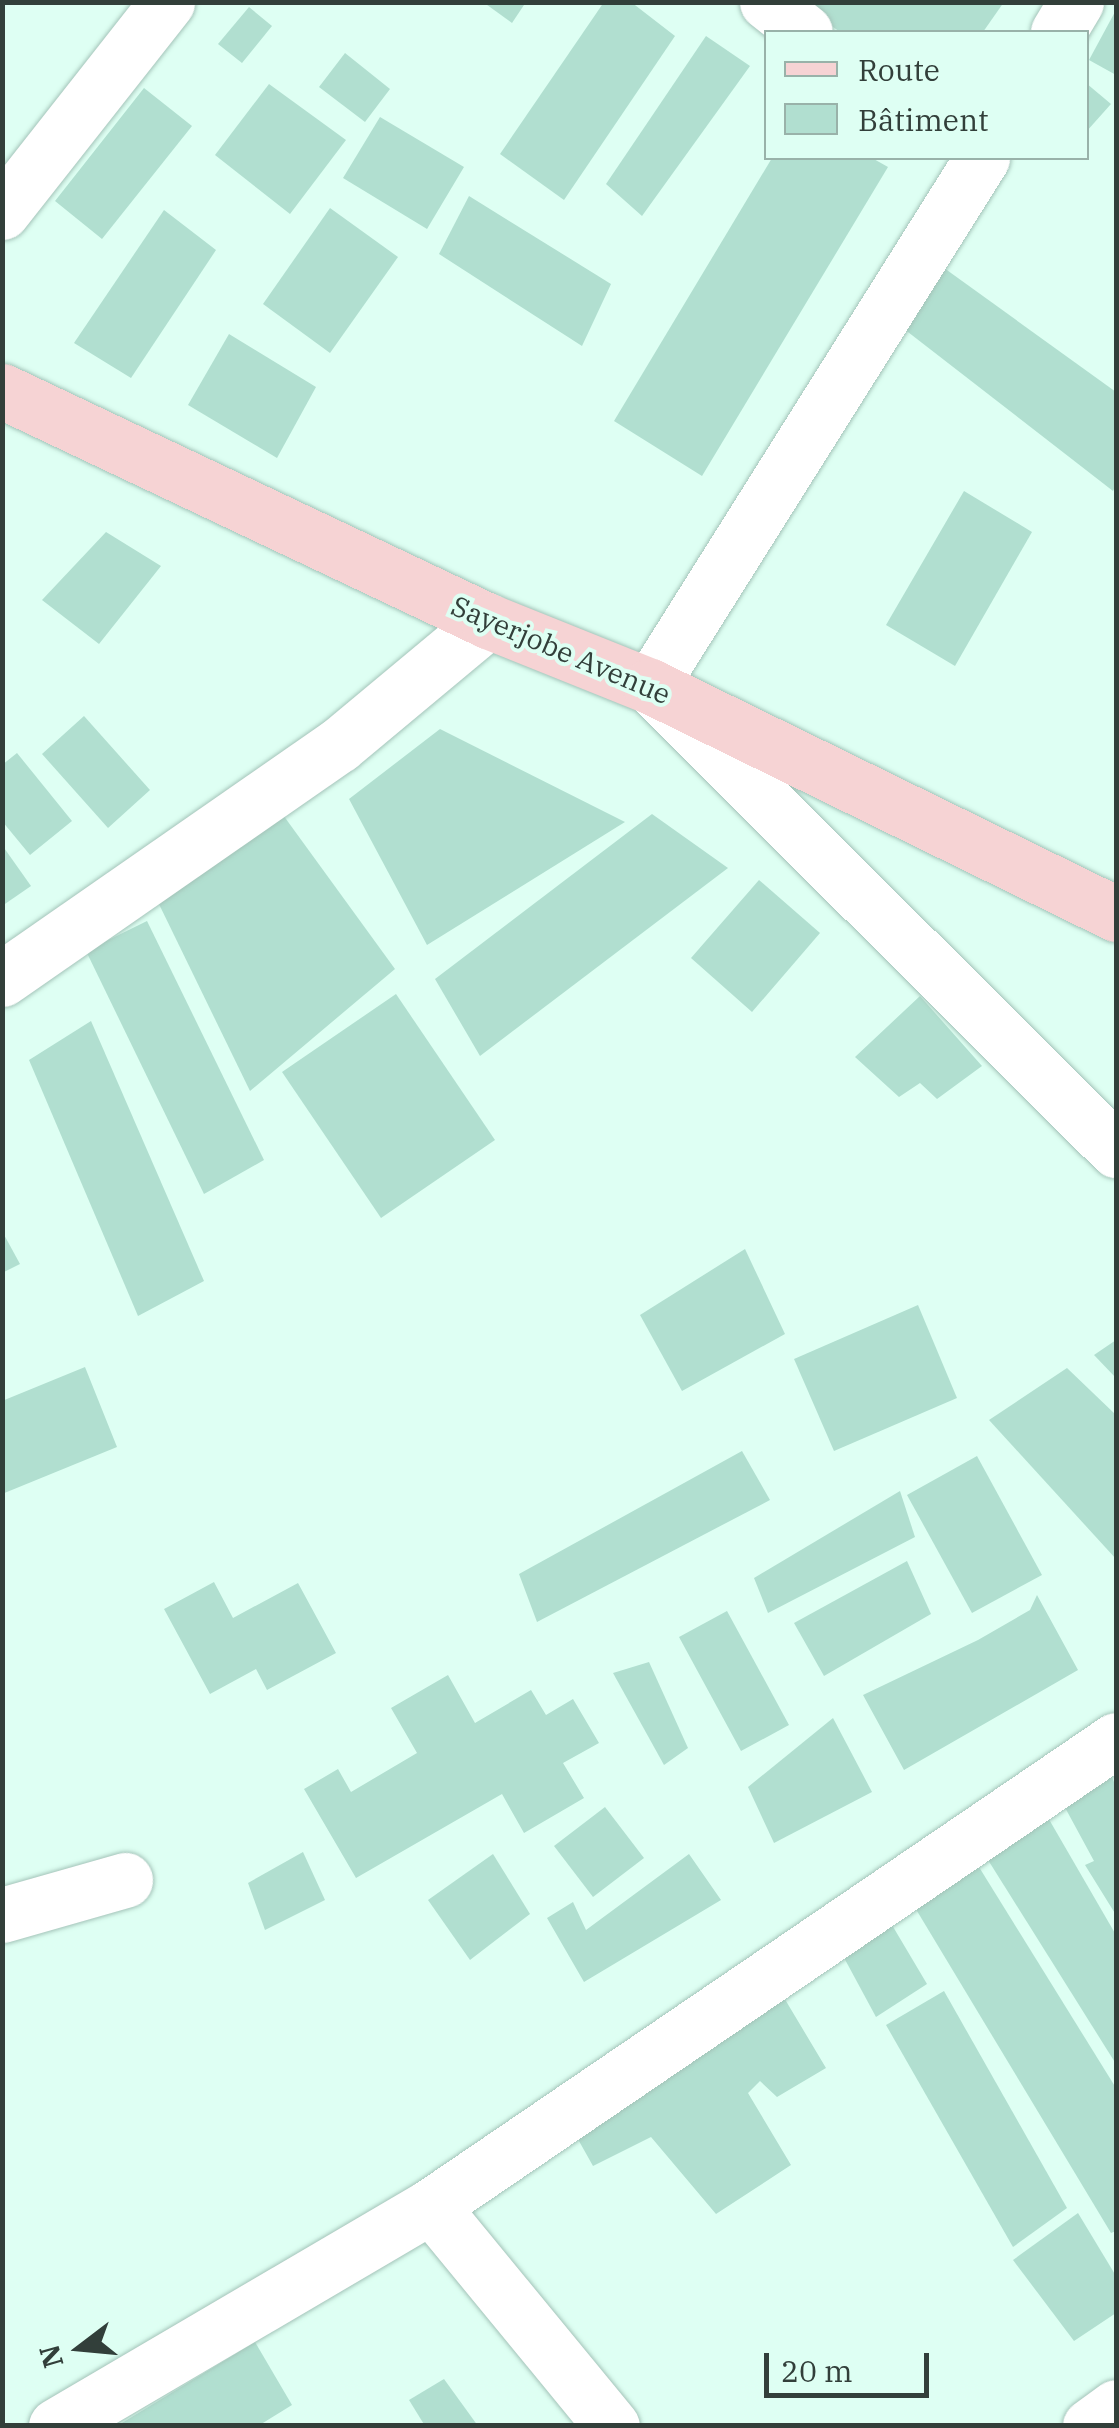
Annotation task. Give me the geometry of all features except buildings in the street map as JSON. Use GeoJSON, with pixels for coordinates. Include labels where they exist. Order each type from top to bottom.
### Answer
{"type":"FeatureCollection","features":[{"type":"Feature","properties":{"kind":"main road","name":"Sayerjobe Avenue"},"geometry":{"type":"LineString","coordinates":[[2,391],[488,621],[650,686],[1116,914]]}},
{"type":"Feature","properties":{"kind":"street"},"geometry":{"type":"LineString","coordinates":[[2,212],[167,2]]}},
{"type":"Feature","properties":{"kind":"street"},"geometry":{"type":"LineString","coordinates":[[766,2],[803,30]]}},
{"type":"Feature","properties":{"kind":"street"},"geometry":{"type":"LineString","coordinates":[[1059,30],[1076,2]]}},
{"type":"Feature","properties":{"kind":"street"},"geometry":{"type":"LineString","coordinates":[[976,160],[650,686],[1116,1150]]}},
{"type":"Feature","properties":{"kind":"street"},"geometry":{"type":"LineString","coordinates":[[2,978],[339,746],[488,621]]}},
{"type":"Feature","properties":{"kind":"street"},"geometry":{"type":"LineString","coordinates":[[56,2426],[432,2206],[1116,1740]]}},
{"type":"Feature","properties":{"kind":"street"},"geometry":{"type":"LineString","coordinates":[[2,1915],[125,1880]]}},
{"type":"Feature","properties":{"kind":"street"},"geometry":{"type":"LineString","coordinates":[[432,2206],[612,2426]]}},
{"type":"Feature","properties":{"kind":"street"},"geometry":{"type":"LineString","coordinates":[[1090,2426],[1116,2407]]}}]}
